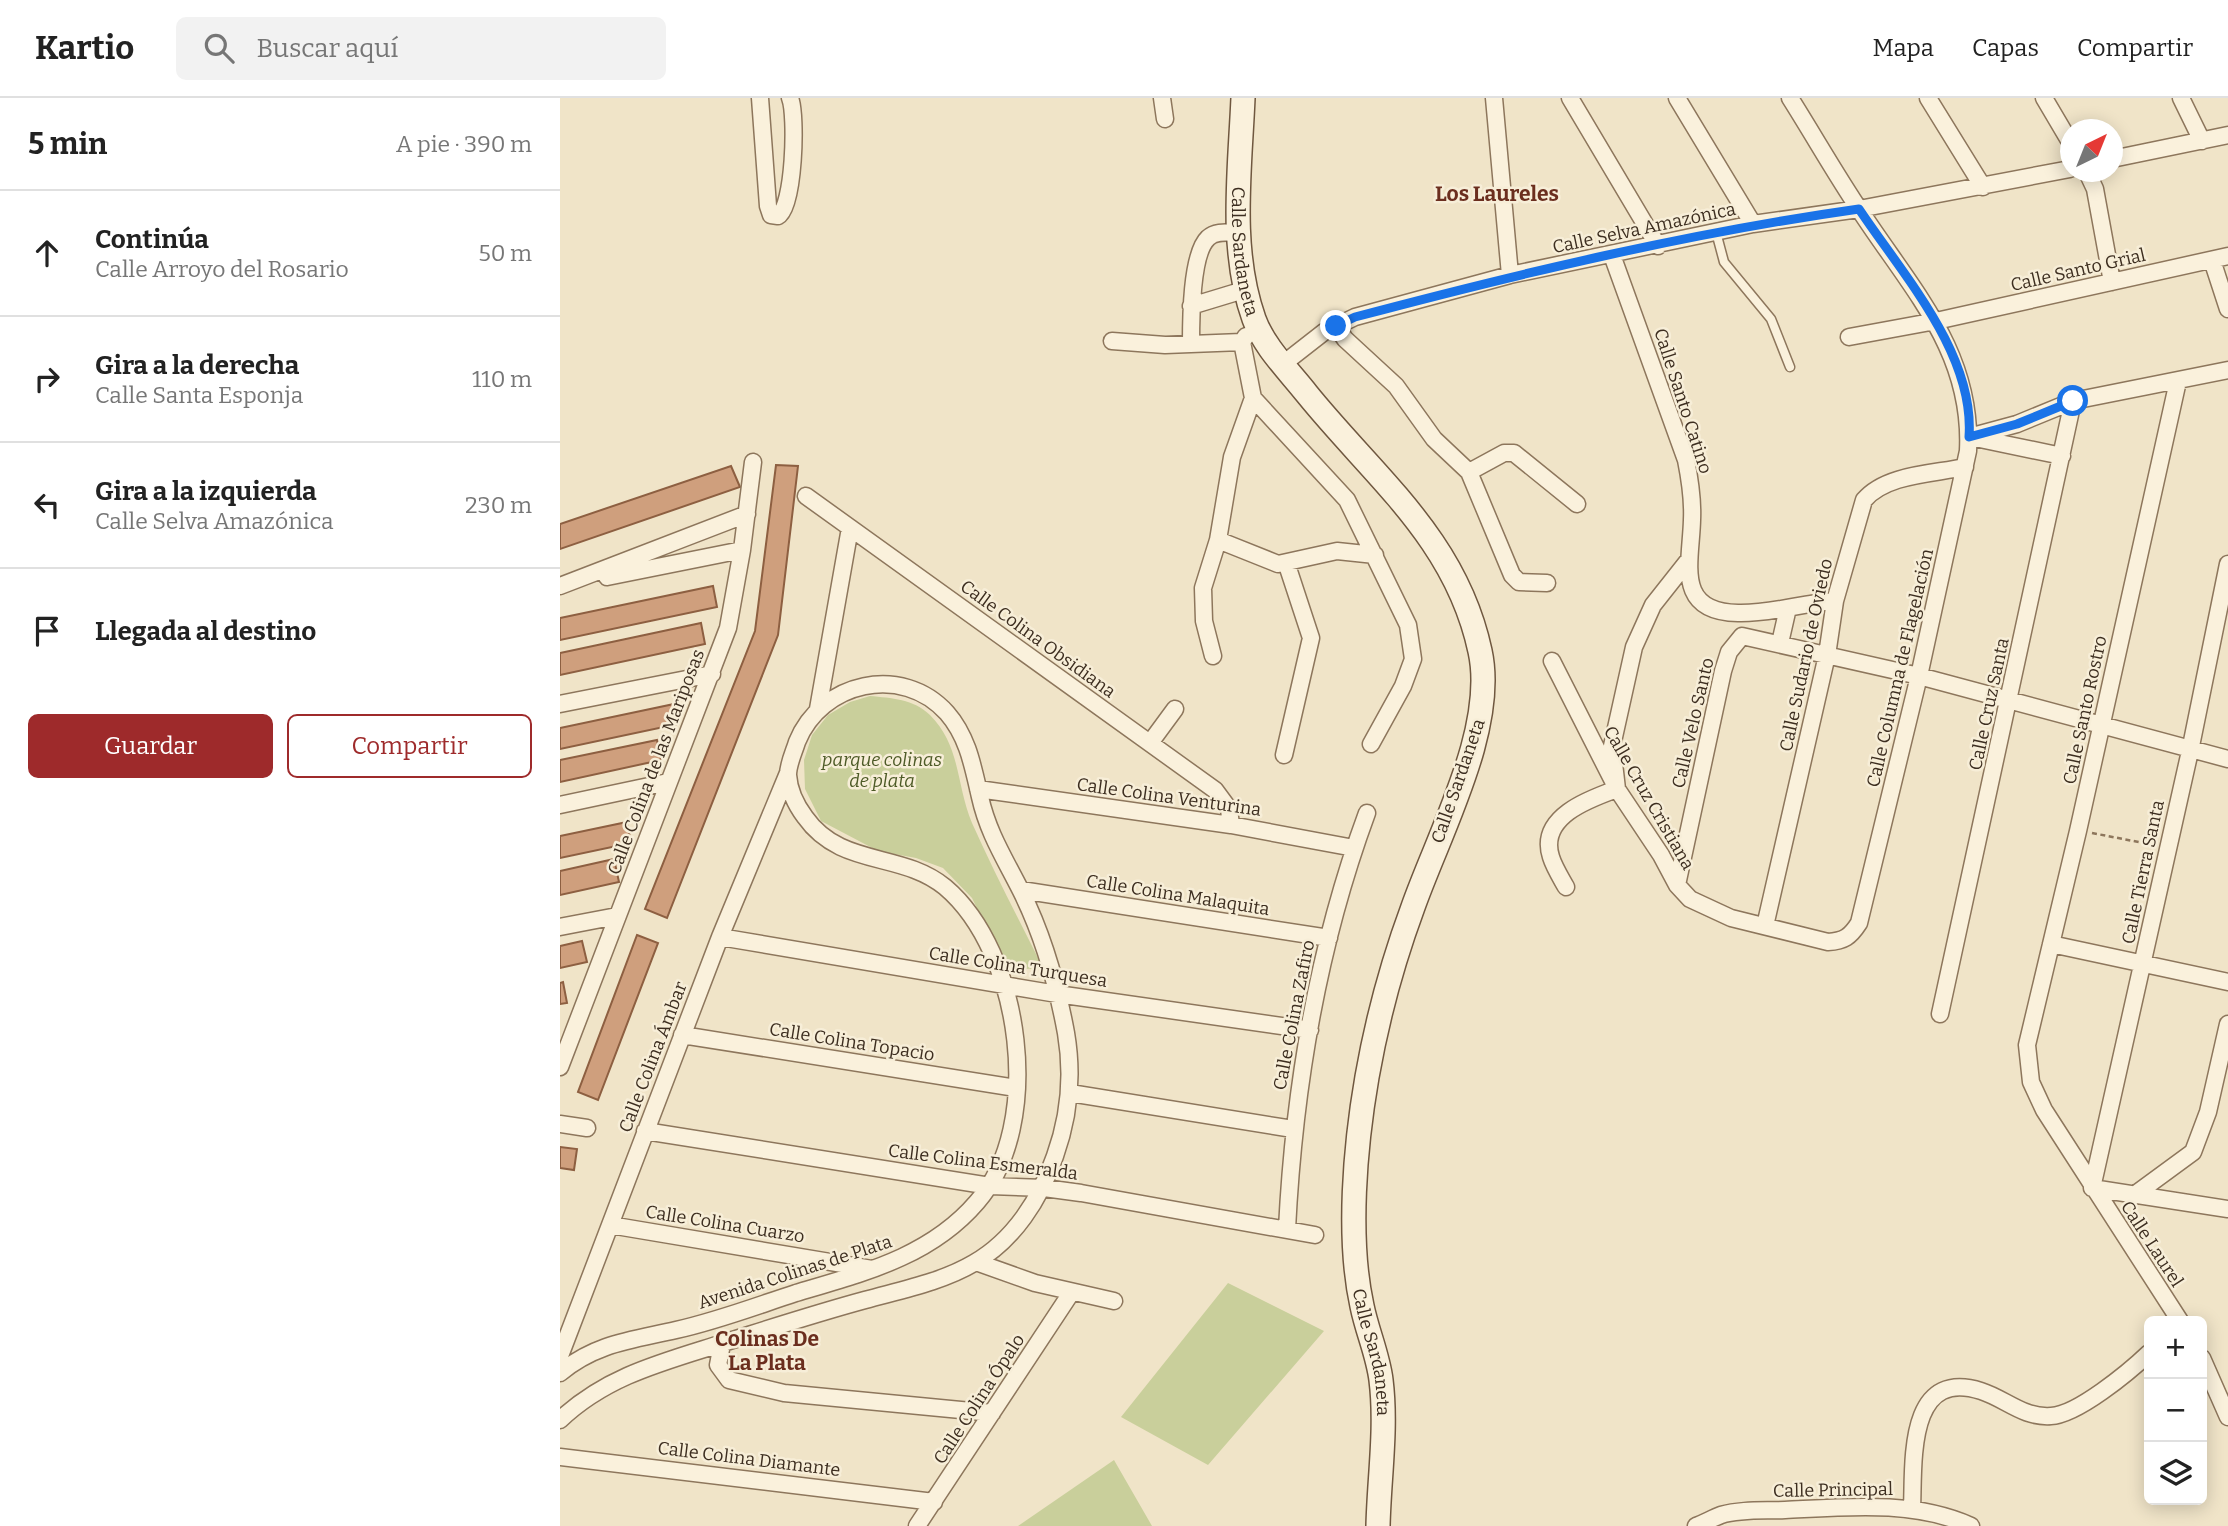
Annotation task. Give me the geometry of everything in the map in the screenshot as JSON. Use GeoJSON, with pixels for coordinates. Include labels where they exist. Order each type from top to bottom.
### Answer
{"type":"FeatureCollection","features":[{"type":"Feature","properties":{"kind":"street"},"geometry":{"type":"LineString","coordinates":[[760,98],[768,206],[771,215],[779,216],[787,207],[793,153],[793,106],[790,98]]}},
{"type":"Feature","properties":{"kind":"street"},"geometry":{"type":"LineString","coordinates":[[1162,98],[1165,119]]}},
{"type":"Feature","properties":{"kind":"street","name":"Calle Sardaneta"},"geometry":{"type":"LineString","coordinates":[[1242,98],[1239,233],[1247,289],[1255,321],[1292,357],[1433,538],[1467,606],[1480,651],[1484,682],[1474,742],[1411,911],[1384,1002],[1367,1079],[1357,1170],[1356,1248],[1361,1304],[1381,1380],[1378,1526]]}},
{"type":"Feature","properties":{"kind":"street"},"geometry":{"type":"LineString","coordinates":[[1494,98],[1510,275]]}},
{"type":"Feature","properties":{"kind":"street"},"geometry":{"type":"LineString","coordinates":[[1570,98],[1658,246]]}},
{"type":"Feature","properties":{"kind":"street"},"geometry":{"type":"LineString","coordinates":[[1677,98],[1753,224]]}},
{"type":"Feature","properties":{"kind":"street","name":"Calle Columna de Flagelación"},"geometry":{"type":"LineString","coordinates":[[1790,98],[1859,209],[1936,321],[1947,341],[1970,419],[1965,467],[1919,676],[1859,923]]}},
{"type":"Feature","properties":{"kind":"street"},"geometry":{"type":"LineString","coordinates":[[1928,98],[1983,187]]}},
{"type":"Feature","properties":{"kind":"street"},"geometry":{"type":"LineString","coordinates":[[2044,98],[2060,125]]}},
{"type":"Feature","properties":{"kind":"street"},"geometry":{"type":"LineString","coordinates":[[2181,98],[2202,141]]}},
{"type":"Feature","properties":{"kind":"street"},"geometry":{"type":"LineString","coordinates":[[2123,157],[2228,135]]}},
{"type":"Feature","properties":{"kind":"street","name":"Calle Selva Amazónica"},"geometry":{"type":"LineString","coordinates":[[1292,357],[1330,329],[1355,317],[1510,275],[1612,256],[1753,224],[1859,209],[2060,171]]}},
{"type":"Feature","properties":{"kind":"street"},"geometry":{"type":"LineString","coordinates":[[2092,182],[2112,282]]}},
{"type":"Feature","properties":{"kind":"street"},"geometry":{"type":"LineString","coordinates":[[1191,344],[1191,306],[1200,250],[1208,238],[1217,233],[1239,233]]}},
{"type":"Feature","properties":{"kind":"street","name":"Calle Santo Catino"},"geometry":{"type":"LineString","coordinates":[[1612,256],[1686,460],[1691,489],[1692,521],[1687,562]]}},
{"type":"Feature","properties":{"kind":"street"},"geometry":{"type":"LineString","coordinates":[[2220,258],[2228,309]]}},
{"type":"Feature","properties":{"kind":"street","name":"Calle Santo Grial"},"geometry":{"type":"LineString","coordinates":[[1849,337],[1936,321],[2220,258]]}},
{"type":"Feature","properties":{"kind":"street"},"geometry":{"type":"LineString","coordinates":[[1191,306],[1247,289]]}},
{"type":"Feature","properties":{"kind":"street"},"geometry":{"type":"LineString","coordinates":[[1213,656],[1204,621],[1202,596],[1218,540],[1229,469],[1253,398],[1242,342],[1255,321]]}},
{"type":"Feature","properties":{"kind":"street"},"geometry":{"type":"LineString","coordinates":[[1330,329],[1345,339],[1396,386],[1434,439],[1469,472],[1512,575],[1519,582],[1547,583]]}},
{"type":"Feature","properties":{"kind":"street"},"geometry":{"type":"LineString","coordinates":[[1112,341],[1191,344],[1242,342]]}},
{"type":"Feature","properties":{"kind":"street"},"geometry":{"type":"LineString","coordinates":[[1969,437],[2017,424],[2073,401],[2228,370]]}},
{"type":"Feature","properties":{"kind":"street","name":"Calle Santo Rostro"},"geometry":{"type":"LineString","coordinates":[[2027,1045],[2078,831],[2178,381]]}},
{"type":"Feature","properties":{"kind":"street"},"geometry":{"type":"LineString","coordinates":[[1253,398],[1338,487],[1375,555],[1408,625],[1413,659],[1403,686],[1371,744]]}},
{"type":"Feature","properties":{"kind":"street","name":"Calle Cruz Santa"},"geometry":{"type":"LineString","coordinates":[[1940,1014],[2073,401]]}},
{"type":"Feature","properties":{"kind":"street"},"geometry":{"type":"LineString","coordinates":[[1969,437],[2062,456]]}},
{"type":"Feature","properties":{"kind":"street"},"geometry":{"type":"LineString","coordinates":[[1469,472],[1504,453],[1514,453],[1577,504]]}},
{"type":"Feature","properties":{"kind":"street","name":"Calle Colina de las Mariposas"},"geometry":{"type":"LineString","coordinates":[[560,1067],[568,1028],[617,916],[667,782],[712,674],[733,608],[753,462]]}},
{"type":"Feature","properties":{"kind":"street","name":"Calle Sudario de Oviedo"},"geometry":{"type":"LineString","coordinates":[[1765,926],[1827,654],[1835,601],[1859,513],[1873,489],[1888,483],[1965,467]]}},
{"type":"Feature","properties":{"kind":"street","name":"Calle Colina Obsidiana"},"geometry":{"type":"LineString","coordinates":[[806,496],[1221,795],[1229,808],[1231,825]]}},
{"type":"Feature","properties":{"kind":"street"},"geometry":{"type":"LineString","coordinates":[[564,585],[747,514]]}},
{"type":"Feature","properties":{"kind":"street"},"geometry":{"type":"LineString","coordinates":[[818,709],[850,528]]}},
{"type":"Feature","properties":{"kind":"street"},"geometry":{"type":"LineString","coordinates":[[1218,540],[1256,557],[1287,565],[1337,551],[1375,555]]}},
{"type":"Feature","properties":{"kind":"street"},"geometry":{"type":"LineString","coordinates":[[564,585],[742,550]]}},
{"type":"Feature","properties":{"kind":"street"},"geometry":{"type":"LineString","coordinates":[[1687,562],[1695,593],[1703,604],[1714,609],[1739,613],[1835,601]]}},
{"type":"Feature","properties":{"kind":"street"},"geometry":{"type":"LineString","coordinates":[[1566,887],[1550,855],[1553,831],[1559,818],[1586,800],[1617,789],[1612,746],[1637,637],[1653,605],[1687,562]]}},
{"type":"Feature","properties":{"kind":"street","name":"Calle Tierra Santa"},"geometry":{"type":"LineString","coordinates":[[2092,1188],[2190,751],[2228,564]]}},
{"type":"Feature","properties":{"kind":"street"},"geometry":{"type":"LineString","coordinates":[[1284,755],[1311,638],[1287,565]]}},
{"type":"Feature","properties":{"kind":"street"},"geometry":{"type":"LineString","coordinates":[[1787,608],[1780,643],[2010,699],[2190,751],[2228,759]]}},
{"type":"Feature","properties":{"kind":"street","name":"Calle Velo Santo"},"geometry":{"type":"LineString","coordinates":[[1677,885],[1728,652],[1742,636],[1780,643]]}},
{"type":"Feature","properties":{"kind":"street","name":"Calle Cruz Cristiana"},"geometry":{"type":"LineString","coordinates":[[1552,661],[1617,789],[1677,885],[1690,899],[1706,908],[1828,942],[1841,941],[1851,936],[1859,923]]}},
{"type":"Feature","properties":{"kind":"street"},"geometry":{"type":"LineString","coordinates":[[560,704],[712,674]]}},
{"type":"Feature","properties":{"kind":"street"},"geometry":{"type":"LineString","coordinates":[[560,1420],[598,1389],[639,1369],[802,1316],[921,1283],[976,1262],[1006,1237],[1044,1188],[1061,1140],[1070,1094],[1067,1038],[1057,994],[1041,937],[1021,890],[987,826],[970,754],[950,716],[935,702],[912,690],[889,684],[866,685],[833,697],[818,709],[801,732],[788,773]]}},
{"type":"Feature","properties":{"kind":"street"},"geometry":{"type":"LineString","coordinates":[[1150,743],[1175,709]]}},
{"type":"Feature","properties":{"kind":"street","name":"Calle Colina Ámbar"},"geometry":{"type":"LineString","coordinates":[[560,1356],[720,937],[788,773]]}},
{"type":"Feature","properties":{"kind":"street","name":"Avenida Colinas de Plata"},"geometry":{"type":"LineString","coordinates":[[560,1373],[576,1360],[603,1346],[687,1327],[874,1269],[926,1246],[976,1205],[990,1186],[1011,1140],[1017,1114],[1012,1016],[1003,984],[977,925],[958,899],[938,882],[911,869],[849,853],[825,839],[808,821],[794,799],[788,773]]}},
{"type":"Feature","properties":{"kind":"street"},"geometry":{"type":"LineString","coordinates":[[560,805],[667,782]]}},
{"type":"Feature","properties":{"kind":"street","name":"Calle Colina Venturina"},"geometry":{"type":"LineString","coordinates":[[978,789],[1231,825],[1354,848]]}},
{"type":"Feature","properties":{"kind":"street","name":"Calle Colina Zafiro"},"geometry":{"type":"LineString","coordinates":[[1287,1229],[1293,1129],[1310,1030],[1329,938],[1354,848],[1367,813]]}},
{"type":"Feature","properties":{"kind":"street","name":"Calle Colina Malaquita"},"geometry":{"type":"LineString","coordinates":[[1021,890],[1329,938]]}},
{"type":"Feature","properties":{"kind":"street"},"geometry":{"type":"LineString","coordinates":[[560,926],[617,916]]}},
{"type":"Feature","properties":{"kind":"street","name":"Calle Colina Turquesa"},"geometry":{"type":"LineString","coordinates":[[720,937],[1057,994],[1310,1030]]}},
{"type":"Feature","properties":{"kind":"street"},"geometry":{"type":"LineString","coordinates":[[2051,944],[2228,982]]}},
{"type":"Feature","properties":{"kind":"street"},"geometry":{"type":"LineString","coordinates":[[2133,1196],[2193,1152],[2208,1112],[2228,1024]]}},
{"type":"Feature","properties":{"kind":"street","name":"Calle Colina Topacio"},"geometry":{"type":"LineString","coordinates":[[682,1035],[1016,1088]]}},
{"type":"Feature","properties":{"kind":"street","name":"Calle Laurel"},"geometry":{"type":"LineString","coordinates":[[2027,1045],[2031,1082],[2050,1121],[2174,1316]]}},
{"type":"Feature","properties":{"kind":"street"},"geometry":{"type":"LineString","coordinates":[[1070,1094],[1293,1129]]}},
{"type":"Feature","properties":{"kind":"street"},"geometry":{"type":"LineString","coordinates":[[560,1124],[587,1128]]}},
{"type":"Feature","properties":{"kind":"street","name":"Calle Colina Esmeralda"},"geometry":{"type":"LineString","coordinates":[[645,1131],[990,1186],[1044,1188],[1315,1236]]}},
{"type":"Feature","properties":{"kind":"street"},"geometry":{"type":"LineString","coordinates":[[2092,1188],[2228,1209]]}},
{"type":"Feature","properties":{"kind":"street","name":"Calle Colina Cuarzo"},"geometry":{"type":"LineString","coordinates":[[610,1225],[874,1269]]}},
{"type":"Feature","properties":{"kind":"street"},"geometry":{"type":"LineString","coordinates":[[976,1262],[1072,1293],[1114,1301]]}},
{"type":"Feature","properties":{"kind":"street","name":"Calle Colina Ópalo"},"geometry":{"type":"LineString","coordinates":[[917,1526],[1072,1293]]}},
{"type":"Feature","properties":{"kind":"street"},"geometry":{"type":"LineString","coordinates":[[722,1344],[718,1365],[729,1380],[739,1384],[783,1393],[992,1413]]}},
{"type":"Feature","properties":{"kind":"street"},"geometry":{"type":"LineString","coordinates":[[1912,1509],[1917,1429],[1922,1412],[1934,1396],[1951,1387],[1980,1391],[2032,1416],[2054,1416],[2085,1404],[2144,1357]]}},
{"type":"Feature","properties":{"kind":"street"},"geometry":{"type":"LineString","coordinates":[[2207,1369],[2228,1417]]}},
{"type":"Feature","properties":{"kind":"street","name":"Calle Colina Diamante"},"geometry":{"type":"LineString","coordinates":[[560,1457],[934,1502]]}},
{"type":"Feature","properties":{"kind":"street","name":"Calle Principal"},"geometry":{"type":"LineString","coordinates":[[1696,1526],[1721,1515],[1748,1511],[1912,1509],[1943,1515],[1971,1526]]}},
{"type":"Feature","properties":{"kind":"lane"},"geometry":{"type":"LineString","coordinates":[[1716,232],[1724,262],[1771,319],[1790,367]]}},
{"type":"Feature","properties":{"kind":"path"},"geometry":{"type":"LineString","coordinates":[[2078,831],[2168,848]]}},
{"type":"Feature","properties":{"kind":"green space","name":"parque colinas de plata"},"geometry":{"type":"Polygon","coordinates":[[[870,696],[902,700],[917,706],[930,715],[940,727],[953,753],[972,823],[1043,968],[1007,970],[972,898],[943,868],[916,858],[878,851],[821,821],[805,789],[804,760],[812,735],[828,715],[850,702],[870,696]]]}},
{"type":"Feature","properties":{"kind":"green space"},"geometry":{"type":"Polygon","coordinates":[[[1228,1283],[1324,1331],[1208,1465],[1121,1417],[1228,1283]]]}},
{"type":"Feature","properties":{"kind":"green space"},"geometry":{"type":"Polygon","coordinates":[[[1114,1460],[1152,1526],[1018,1526],[1114,1460]]]}},
{"type":"Feature","properties":{"kind":"building"},"geometry":{"type":"Polygon","coordinates":[[[776,465],[798,466],[778,635],[667,918],[645,909],[755,631],[776,465]]]}},
{"type":"Feature","properties":{"kind":"building"},"geometry":{"type":"Polygon","coordinates":[[[731,466],[740,487],[560,549],[560,524],[731,466]]]}},
{"type":"Feature","properties":{"kind":"building"},"geometry":{"type":"Polygon","coordinates":[[[713,586],[717,607],[560,640],[560,618],[713,586]]]}},
{"type":"Feature","properties":{"kind":"building"},"geometry":{"type":"Polygon","coordinates":[[[701,623],[705,644],[560,675],[560,653],[701,623]]]}},
{"type":"Feature","properties":{"kind":"building"},"geometry":{"type":"Polygon","coordinates":[[[674,704],[678,724],[560,749],[560,728],[674,704]]]}},
{"type":"Feature","properties":{"kind":"building"},"geometry":{"type":"Polygon","coordinates":[[[657,740],[661,760],[560,782],[560,760],[657,740]]]}},
{"type":"Feature","properties":{"kind":"building"},"geometry":{"type":"Polygon","coordinates":[[[627,822],[631,843],[560,858],[560,836],[627,822]]]}},
{"type":"Feature","properties":{"kind":"building"},"geometry":{"type":"Polygon","coordinates":[[[614,859],[619,882],[560,895],[560,871],[614,859]]]}},
{"type":"Feature","properties":{"kind":"building"},"geometry":{"type":"Polygon","coordinates":[[[637,935],[658,943],[598,1100],[578,1092],[637,935]]]}},
{"type":"Feature","properties":{"kind":"building"},"geometry":{"type":"Polygon","coordinates":[[[582,941],[587,962],[560,968],[560,946],[582,941]]]}},
{"type":"Feature","properties":{"kind":"building"},"geometry":{"type":"Polygon","coordinates":[[[563,982],[567,1003],[560,1004],[560,983],[563,982]]]}},
{"type":"Feature","properties":{"kind":"building"},"geometry":{"type":"Polygon","coordinates":[[[560,1147],[577,1149],[574,1170],[560,1168],[560,1147]]]}},
{"type":"Feature","properties":{"kind":"district","name":"Los Laureles"},"geometry":{"type":"Point","coordinates":[1497,194]}},
{"type":"Feature","properties":{"kind":"district","name":"Colinas De La Plata"},"geometry":{"type":"Point","coordinates":[767,1351]}},
{"type":"Feature","properties":{"kind":"route"},"geometry":{"type":"LineString","coordinates":[[1336,326],[1355,317],[1510,275],[1612,256],[1753,224],[1859,209],[1947,341],[1970,419],[1969,437],[2017,424],[2073,401]]}}]}
